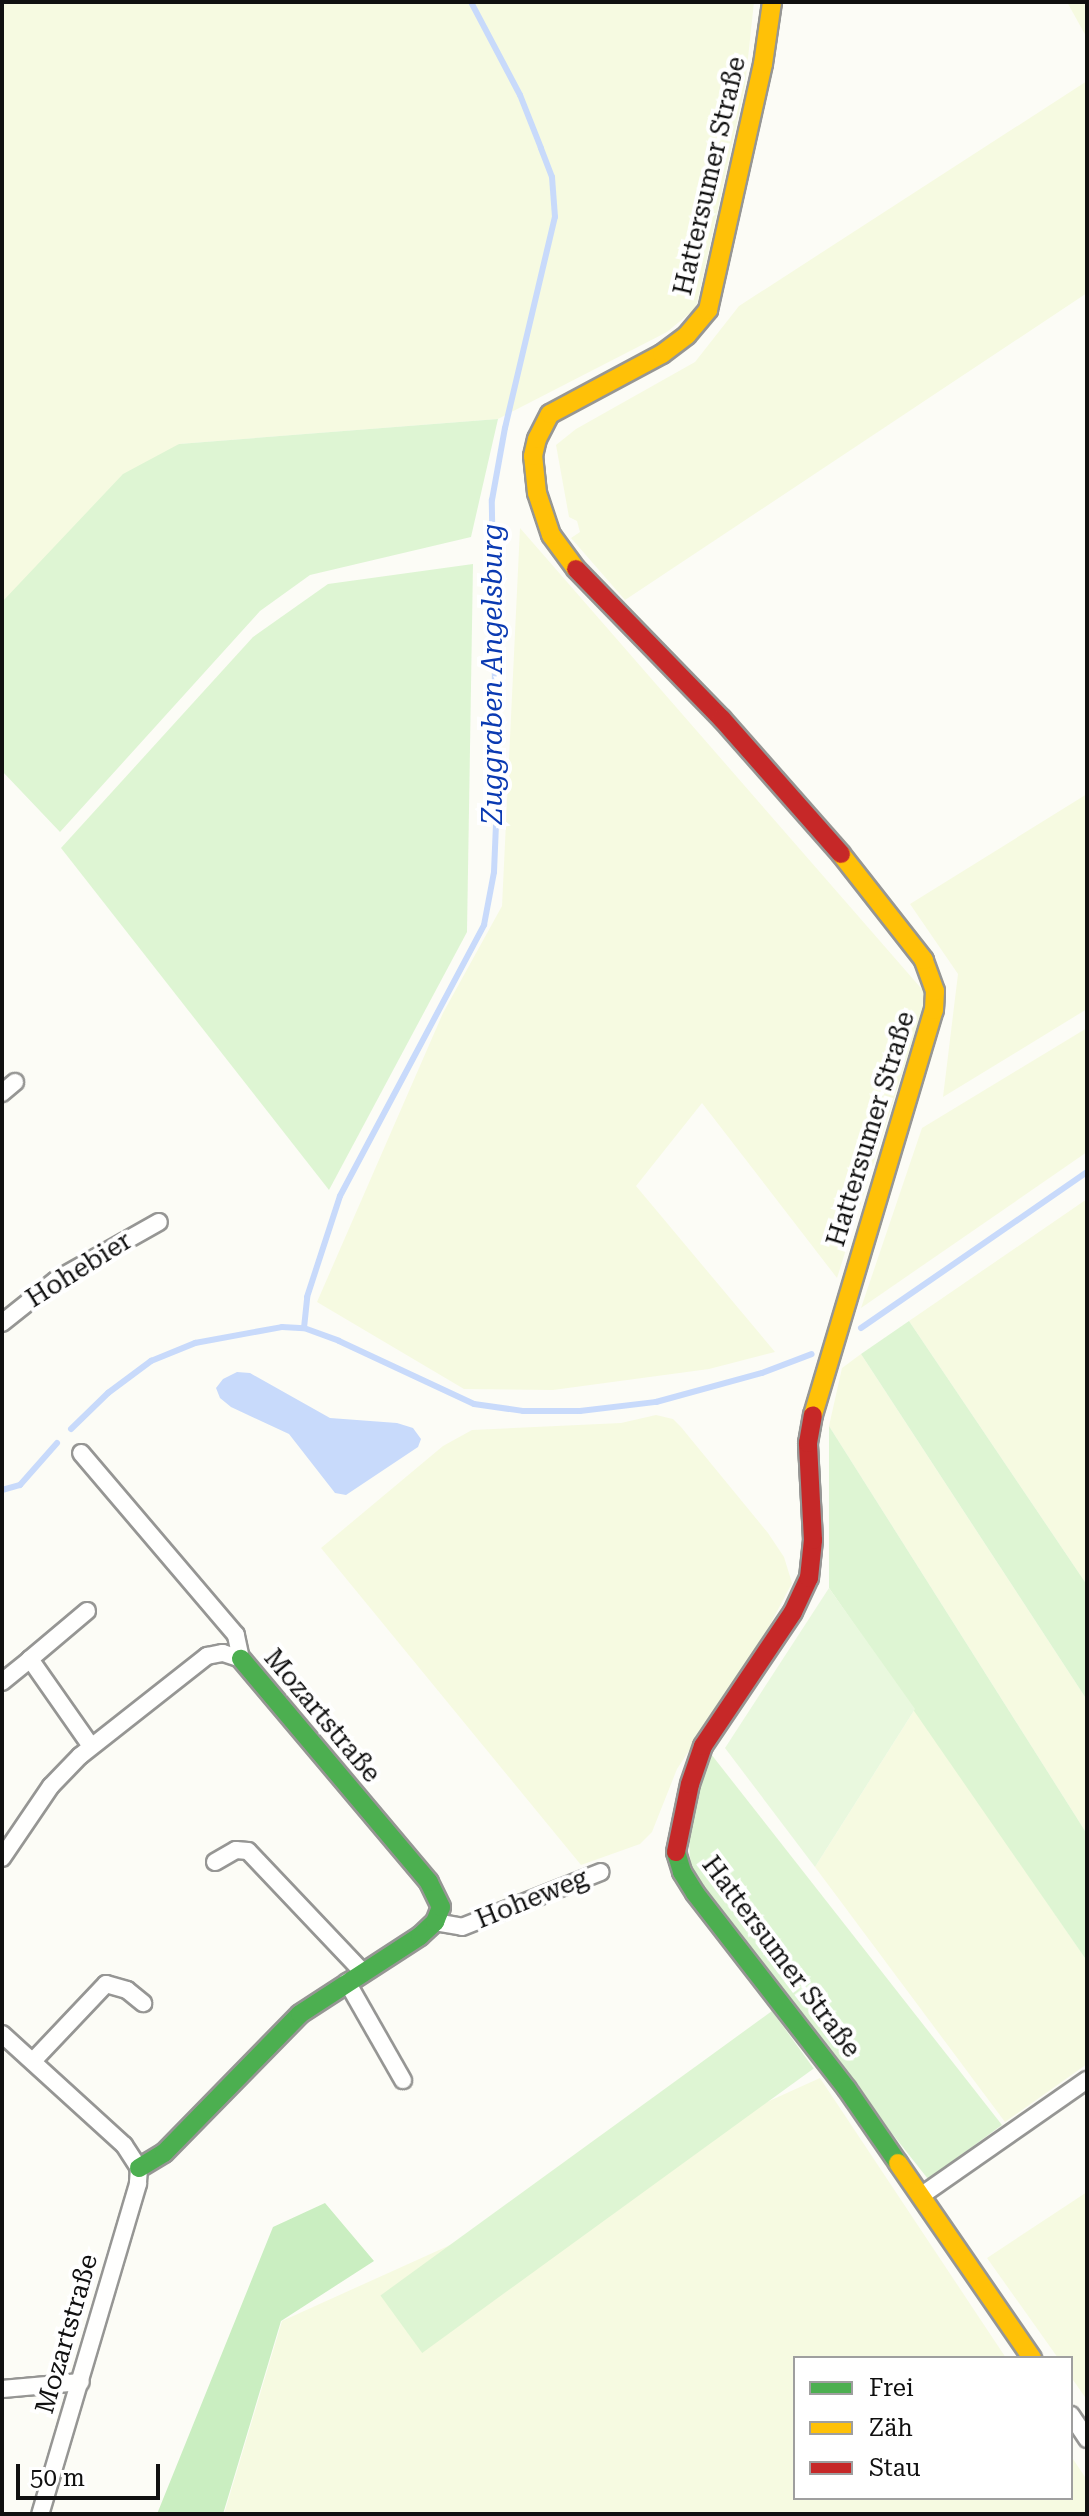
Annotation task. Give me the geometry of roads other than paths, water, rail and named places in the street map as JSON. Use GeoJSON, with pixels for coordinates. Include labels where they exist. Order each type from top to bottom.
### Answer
{"type":"FeatureCollection","features":[{"type":"Feature","properties":{"kind":"street","name":"Hattersumer Straße"},"geometry":{"type":"LineString","coordinates":[[772,2],[760,79],[708,310],[687,335],[662,354],[550,414],[537,439],[533,456],[537,493],[551,535],[563,555],[722,719],[847,861],[924,960],[935,991],[934,1010],[815,1405],[808,1443],[813,1540],[809,1578],[793,1612],[703,1746],[690,1784],[676,1851],[682,1872],[695,1893],[847,2089],[1031,2356]]}},
{"type":"Feature","properties":{"kind":"street","name":"Hohebier"},"geometry":{"type":"LineString","coordinates":[[2,1323],[56,1280],[159,1222]]}},
{"type":"Feature","properties":{"kind":"street","name":"Mozartstraße"},"geometry":{"type":"LineString","coordinates":[[81,1453],[236,1635],[241,1659],[429,1882],[441,1907],[435,1922]]}},
{"type":"Feature","properties":{"kind":"street"},"geometry":{"type":"LineString","coordinates":[[2,1682],[87,1611]]}},
{"type":"Feature","properties":{"kind":"street","name":"Mozartstraße"},"geometry":{"type":"LineString","coordinates":[[2,1858],[65,1768],[91,1746],[207,1656],[223,1653],[241,1659]]}},
{"type":"Feature","properties":{"kind":"street"},"geometry":{"type":"LineString","coordinates":[[30,1659],[91,1746]]}},
{"type":"Feature","properties":{"kind":"street"},"geometry":{"type":"LineString","coordinates":[[215,1862],[236,1850],[248,1851],[355,1977],[403,2080]]}},
{"type":"Feature","properties":{"kind":"street","name":"Hoheweg"},"geometry":{"type":"LineString","coordinates":[[435,1922],[462,1927],[601,1872]]}},
{"type":"Feature","properties":{"kind":"street"},"geometry":{"type":"LineString","coordinates":[[2,2034],[124,2145],[139,2168],[164,2153],[300,2014],[435,1922]]}},
{"type":"Feature","properties":{"kind":"street"},"geometry":{"type":"LineString","coordinates":[[33,2061],[106,1984],[127,1990],[143,2003]]}},
{"type":"Feature","properties":{"kind":"street"},"geometry":{"type":"LineString","coordinates":[[922,2195],[1087,2080]]}},
{"type":"Feature","properties":{"kind":"street","name":"Mozartstraße"},"geometry":{"type":"LineString","coordinates":[[40,2514],[138,2184],[139,2168]]}},
{"type":"Feature","properties":{"kind":"street"},"geometry":{"type":"LineString","coordinates":[[2,2389],[81,2382]]}},
{"type":"Feature","properties":{"kind":"street"},"geometry":{"type":"LineString","coordinates":[[1073,2418],[1087,2439]]}},
{"type":"Feature","properties":{"kind":"water"},"geometry":{"type":"Polygon","coordinates":[[[237,1372],[250,1373],[330,1418],[397,1423],[413,1428],[421,1439],[418,1447],[346,1495],[335,1493],[289,1434],[231,1407],[220,1398],[216,1388],[223,1379],[237,1372]]]}},
{"type":"Feature","properties":{"kind":"waterway","name":"Zuggraben Angelsburg"},"geometry":{"type":"LineString","coordinates":[[304,1328],[307,1297],[340,1196],[484,925],[494,872],[497,801],[492,500],[505,428],[555,217],[552,177],[541,148],[520,95],[471,2]]}},
{"type":"Feature","properties":{"kind":"waterway"},"geometry":{"type":"LineString","coordinates":[[861,1328],[1087,1172]]}},
{"type":"Feature","properties":{"kind":"waterway"},"geometry":{"type":"LineString","coordinates":[[71,1429],[108,1393],[151,1361],[195,1343],[282,1327],[304,1328],[339,1341],[474,1404],[523,1411],[580,1411],[656,1402],[762,1373],[812,1354]]}},
{"type":"Feature","properties":{"kind":"waterway"},"geometry":{"type":"LineString","coordinates":[[2,1490],[20,1485],[57,1443]]}}]}
